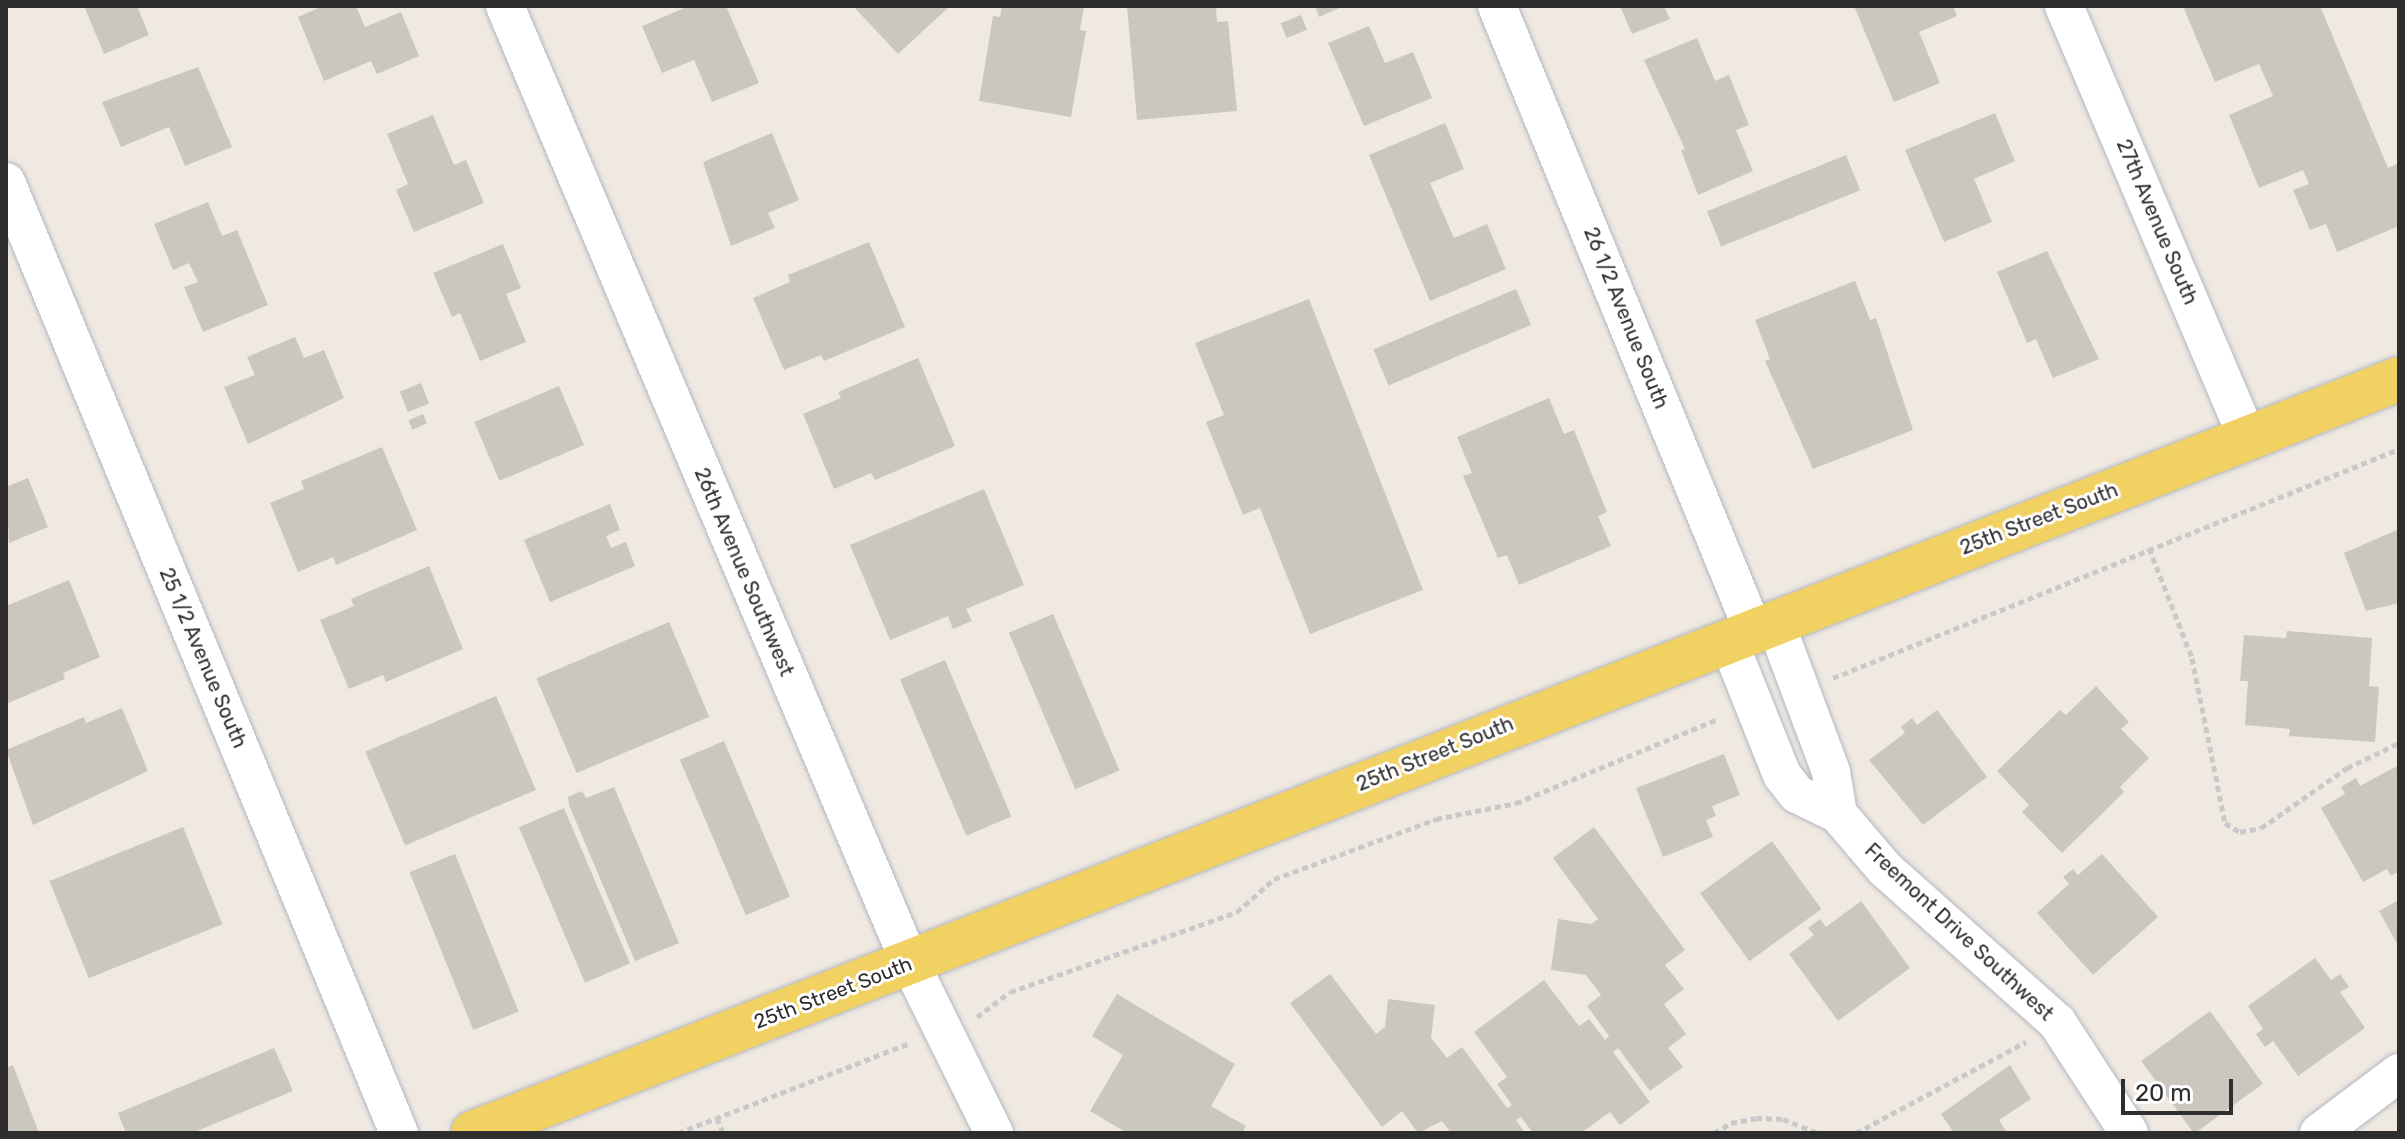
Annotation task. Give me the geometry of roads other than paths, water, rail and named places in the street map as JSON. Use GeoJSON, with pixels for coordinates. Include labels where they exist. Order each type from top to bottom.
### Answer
{"type":"FeatureCollection","features":[{"type":"Feature","properties":{"kind":"main road","name":"25th Street South"},"geometry":{"type":"LineString","coordinates":[[473,1133],[2399,379]]}},
{"type":"Feature","properties":{"kind":"street","name":"26th Avenue Southwest"},"geometry":{"type":"LineString","coordinates":[[505,6],[910,963],[994,1133]]}},
{"type":"Feature","properties":{"kind":"street","name":"26 1/2 Avenue South"},"geometry":{"type":"LineString","coordinates":[[1497,6],[1752,631]]}},
{"type":"Feature","properties":{"kind":"street","name":"27th Avenue South"},"geometry":{"type":"LineString","coordinates":[[2064,6],[2248,439]]}},
{"type":"Feature","properties":{"kind":"street","name":"25 1/2 Avenue South"},"geometry":{"type":"LineString","coordinates":[[6,182],[399,1133]]}},
{"type":"Feature","properties":{"kind":"street"},"geometry":{"type":"LineString","coordinates":[[1752,631],[1800,691],[1831,772],[1838,814]]}},
{"type":"Feature","properties":{"kind":"street","name":"Freemont Drive Southwest"},"geometry":{"type":"LineString","coordinates":[[1752,631],[1753,706],[1782,775],[1797,794],[1838,814],[1885,869],[2057,1022],[2129,1133]]}},
{"type":"Feature","properties":{"kind":"street"},"geometry":{"type":"LineString","coordinates":[[2319,1133],[2399,1073]]}}]}
